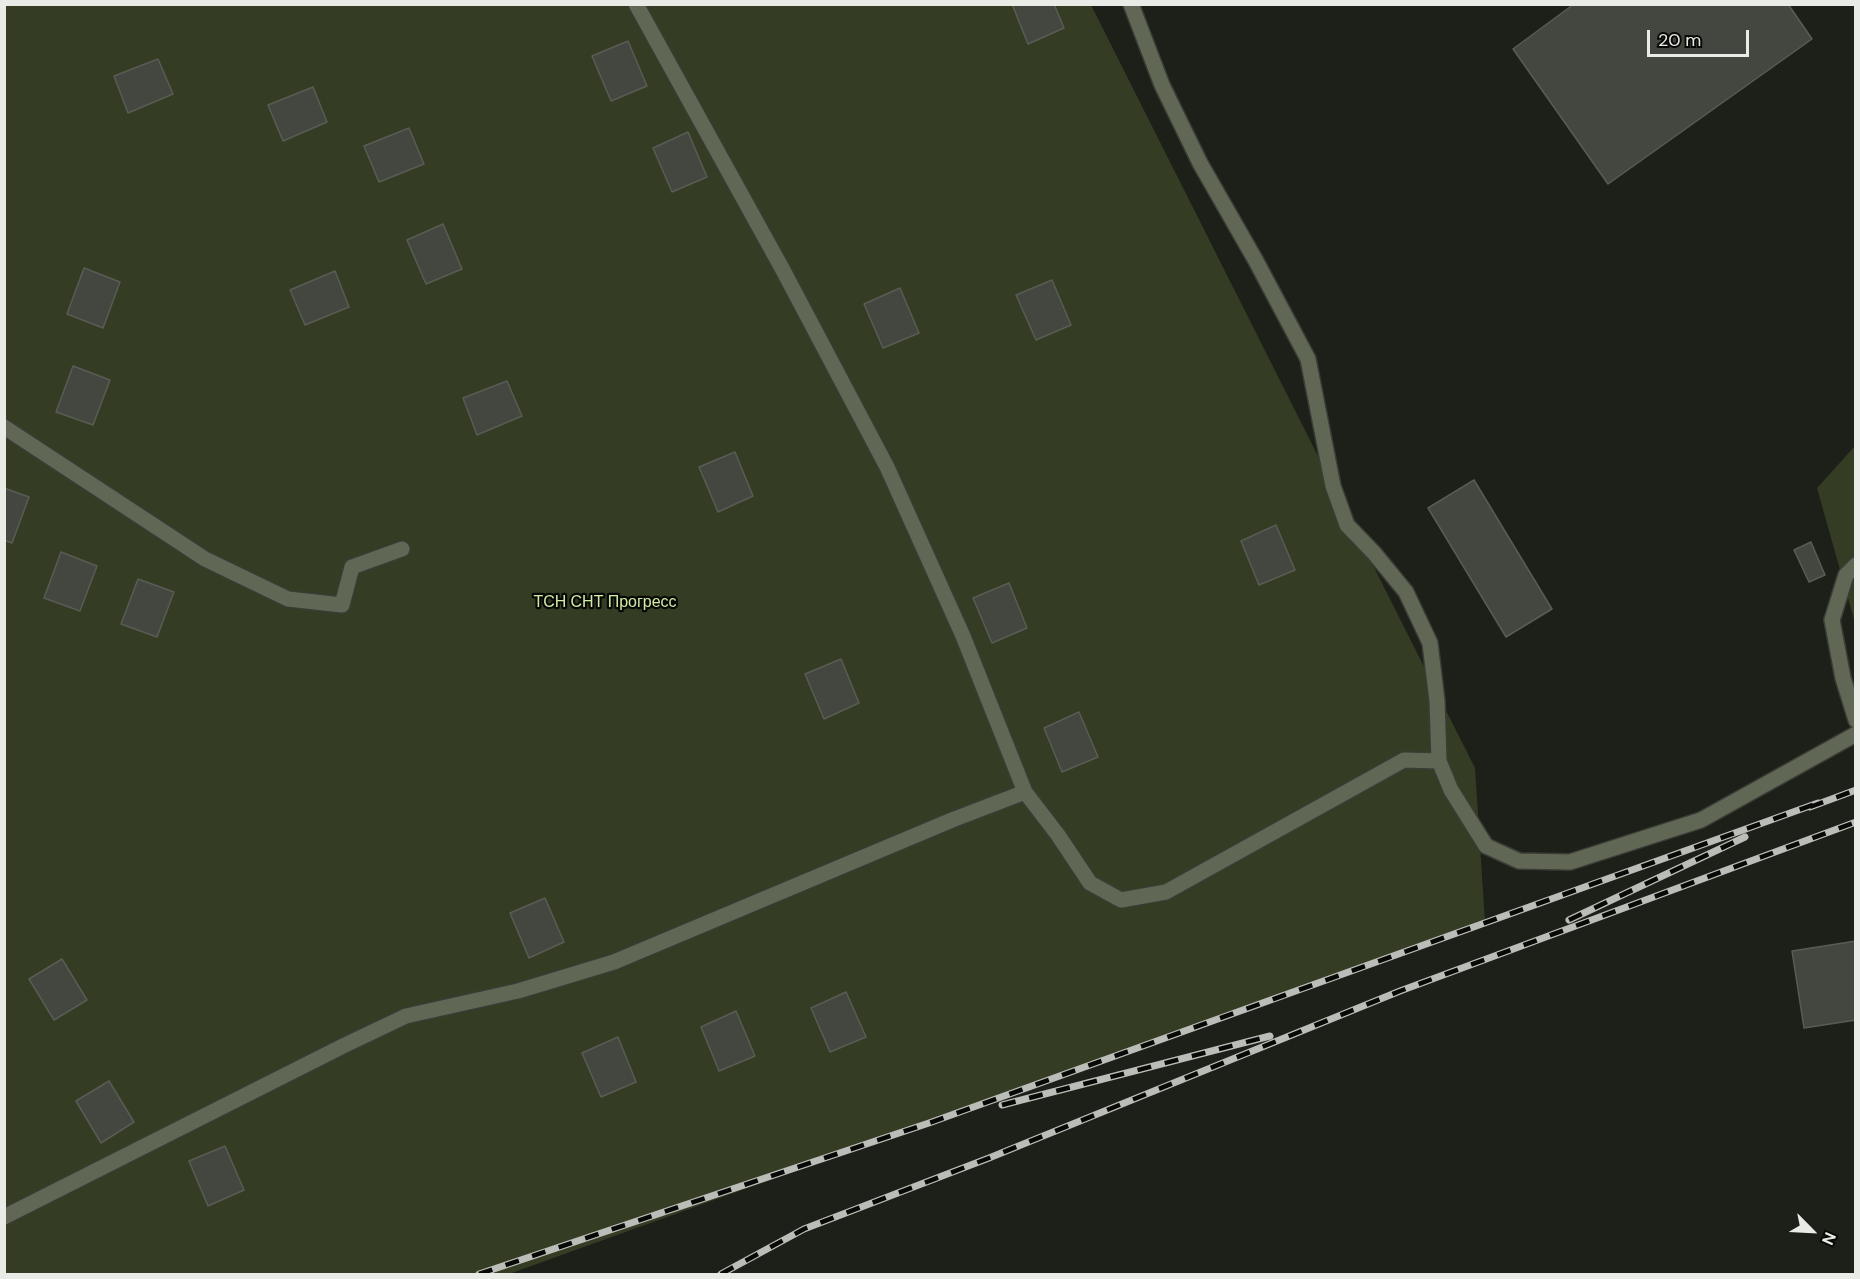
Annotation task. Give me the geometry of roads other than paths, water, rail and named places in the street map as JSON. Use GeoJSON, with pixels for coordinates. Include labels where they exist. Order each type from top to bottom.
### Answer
{"type":"FeatureCollection","features":[{"type":"Feature","properties":{"kind":"lane"},"geometry":{"type":"LineString","coordinates":[[636,4],[784,272],[886,467],[963,636],[1024,792],[1058,835],[1090,883],[1121,900],[1166,892],[1404,760],[1439,761]]}},
{"type":"Feature","properties":{"kind":"lane"},"geometry":{"type":"LineString","coordinates":[[1131,4],[1162,85],[1200,163],[1308,359],[1333,486],[1347,525],[1406,592],[1430,643],[1437,700],[1439,761],[1451,790],[1486,846],[1519,861],[1570,862],[1701,820],[1856,734]]}},
{"type":"Feature","properties":{"kind":"lane"},"geometry":{"type":"LineString","coordinates":[[4,427],[205,559],[288,599],[342,605],[352,567],[402,549]]}},
{"type":"Feature","properties":{"kind":"lane"},"geometry":{"type":"LineString","coordinates":[[1856,565],[1846,575],[1832,620],[1844,678],[1856,720]]}},
{"type":"Feature","properties":{"kind":"lane"},"geometry":{"type":"LineString","coordinates":[[4,1217],[406,1016],[518,991],[614,962],[1024,792]]}},
{"type":"Feature","properties":{"kind":"railway"},"geometry":{"type":"LineString","coordinates":[[1810,807],[1856,790]]}},
{"type":"Feature","properties":{"kind":"railway"},"geometry":{"type":"LineString","coordinates":[[479,1274],[929,1123],[1818,803]]}},
{"type":"Feature","properties":{"kind":"railway"},"geometry":{"type":"LineString","coordinates":[[721,1274],[804,1229],[989,1158],[1400,991],[1856,822]]}},
{"type":"Feature","properties":{"kind":"railway"},"geometry":{"type":"LineString","coordinates":[[1569,920],[1745,837]]}},
{"type":"Feature","properties":{"kind":"railway"},"geometry":{"type":"LineString","coordinates":[[1002,1105],[1270,1036]]}},
{"type":"Feature","properties":{"kind":"park label","name":"ТСН СНТ Прогресс"},"geometry":{"type":"Point","coordinates":[605,603]}}]}
